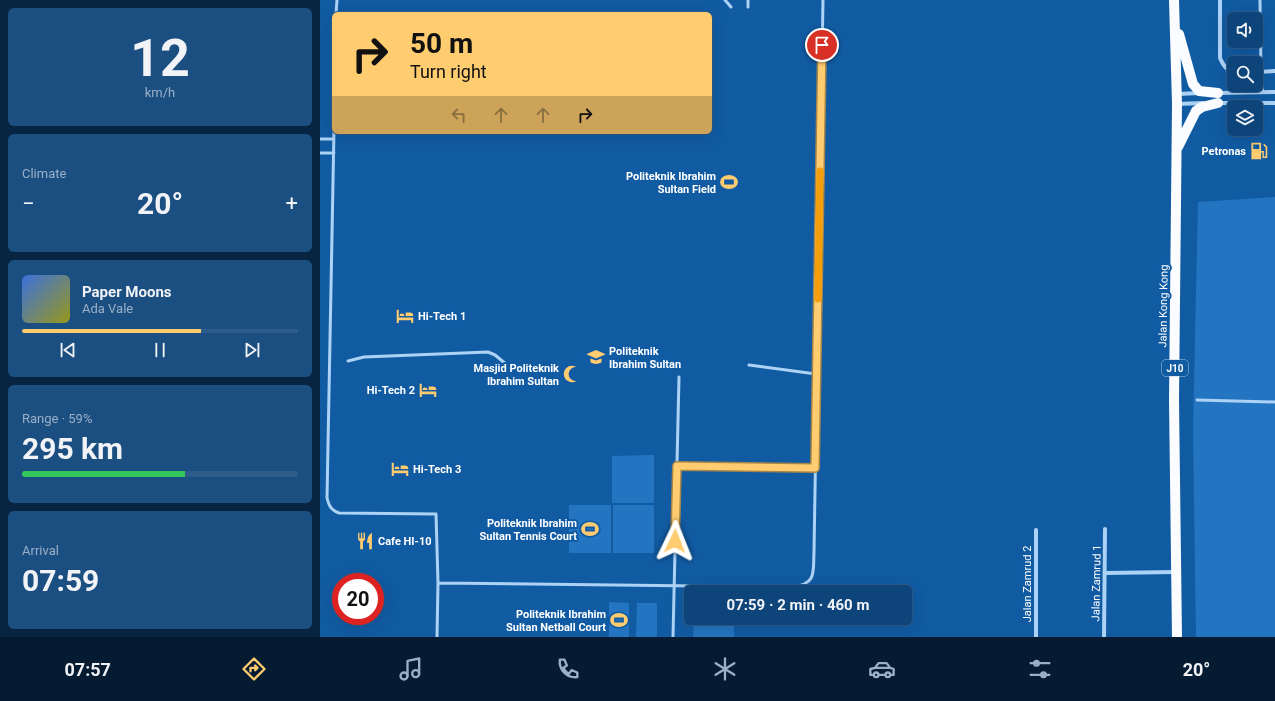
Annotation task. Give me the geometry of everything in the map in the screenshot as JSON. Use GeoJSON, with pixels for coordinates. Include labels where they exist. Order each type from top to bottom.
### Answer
{"type":"FeatureCollection","features":[{"type":"Feature","properties":{"kind":"main road","name":"Jalan Kong Kong"},"geometry":{"type":"LineString","coordinates":[[1174,0],[1177,99],[1174,400],[1177,637]]}},
{"type":"Feature","properties":{"kind":"main road"},"geometry":{"type":"LineString","coordinates":[[1175,19],[1193,84],[1199,91],[1218,98]]}},
{"type":"Feature","properties":{"kind":"main road"},"geometry":{"type":"LineString","coordinates":[[1177,149],[1196,111],[1218,98]]}},
{"type":"Feature","properties":{"kind":"street"},"geometry":{"type":"LineString","coordinates":[[1220,0],[1220,58],[1227,68]]}},
{"type":"Feature","properties":{"kind":"street"},"geometry":{"type":"LineString","coordinates":[[1263,72],[1275,71]]}},
{"type":"Feature","properties":{"kind":"street"},"geometry":{"type":"LineString","coordinates":[[1177,99],[1218,98],[1262,92]]}},
{"type":"Feature","properties":{"kind":"street"},"geometry":{"type":"LineString","coordinates":[[1263,92],[1275,92]]}},
{"type":"Feature","properties":{"kind":"street"},"geometry":{"type":"LineString","coordinates":[[1177,99],[1218,98],[1275,103]]}},
{"type":"Feature","properties":{"kind":"street","name":"Jalan Zamrud 1"},"geometry":{"type":"LineString","coordinates":[[1104,637],[1105,529]]}},
{"type":"Feature","properties":{"kind":"street","name":"Jalan Zamrud 2"},"geometry":{"type":"LineString","coordinates":[[1036,530],[1036,637]]}},
{"type":"Feature","properties":{"kind":"street"},"geometry":{"type":"LineString","coordinates":[[1105,573],[1176,572]]}},
{"type":"Feature","properties":{"kind":"lane"},"geometry":{"type":"LineString","coordinates":[[336,12],[337,0]]}},
{"type":"Feature","properties":{"kind":"lane"},"geometry":{"type":"LineString","coordinates":[[725,0],[731,7]]}},
{"type":"Feature","properties":{"kind":"lane"},"geometry":{"type":"LineString","coordinates":[[748,0],[748,7]]}},
{"type":"Feature","properties":{"kind":"lane"},"geometry":{"type":"LineString","coordinates":[[438,583],[793,587],[809,582],[813,571],[823,0]]}},
{"type":"Feature","properties":{"kind":"lane"},"geometry":{"type":"LineString","coordinates":[[1260,0],[1261,56]]}},
{"type":"Feature","properties":{"kind":"lane"},"geometry":{"type":"LineString","coordinates":[[334,134],[327,498],[329,506],[334,511],[340,513],[436,514],[438,583],[437,637]]}},
{"type":"Feature","properties":{"kind":"lane"},"geometry":{"type":"LineString","coordinates":[[320,139],[334,140]]}},
{"type":"Feature","properties":{"kind":"lane"},"geometry":{"type":"LineString","coordinates":[[320,153],[334,153]]}},
{"type":"Feature","properties":{"kind":"lane"},"geometry":{"type":"LineString","coordinates":[[348,361],[364,357],[488,352],[492,353],[506,364]]}},
{"type":"Feature","properties":{"kind":"lane"},"geometry":{"type":"LineString","coordinates":[[749,365],[816,374]]}},
{"type":"Feature","properties":{"kind":"lane"},"geometry":{"type":"LineString","coordinates":[[673,637],[679,377]]}},
{"type":"Feature","properties":{"kind":"lane"},"geometry":{"type":"LineString","coordinates":[[1197,400],[1275,402]]}},
{"type":"Feature","properties":{"kind":"lane"},"geometry":{"type":"LineString","coordinates":[[677,466],[815,468]]}},
{"type":"Feature","properties":{"kind":"shaded area"},"geometry":{"type":"Polygon","coordinates":[[[1275,197],[1275,637],[1196,637],[1193,431],[1198,202],[1275,197]]]}},
{"type":"Feature","properties":{"kind":"shaded area"},"geometry":{"type":"Polygon","coordinates":[[[654,455],[654,503],[612,503],[612,456],[654,455]]]}},
{"type":"Feature","properties":{"kind":"shaded area","name":"Politeknik Ibrahim Sultan Tennis Court"},"geometry":{"type":"Polygon","coordinates":[[[569,505],[611,505],[611,553],[569,553],[569,505]]]}},
{"type":"Feature","properties":{"kind":"shaded area"},"geometry":{"type":"Polygon","coordinates":[[[613,505],[654,505],[654,553],[613,553],[613,505]]]}},
{"type":"Feature","properties":{"kind":"shaded area","name":"Politeknik Ibrahim Sultan Netball Court"},"geometry":{"type":"Polygon","coordinates":[[[609,602],[629,603],[629,637],[609,637],[609,602]]]}},
{"type":"Feature","properties":{"kind":"shaded area","name":"Politeknik Ibrahim Sultan Netball Court"},"geometry":{"type":"Polygon","coordinates":[[[637,603],[657,603],[657,637],[636,637],[637,603]]]}},
{"type":"Feature","properties":{"kind":"shaded area"},"geometry":{"type":"Polygon","coordinates":[[[694,625],[734,625],[734,637],[693,637],[694,625]]]}},
{"type":"Feature","properties":{"kind":"slow traffic"},"geometry":{"type":"LineString","coordinates":[[818,299],[820,171]]}},
{"type":"Feature","properties":{"kind":"place","name":"Petronas"},"geometry":{"type":"Point","coordinates":[1259,151]}},
{"type":"Feature","properties":{"kind":"place","name":"Politeknik Ibrahim Sultan Field"},"geometry":{"type":"Point","coordinates":[729,182]}},
{"type":"Feature","properties":{"kind":"place","name":"Hi-Tech 1"},"geometry":{"type":"Point","coordinates":[405,316]}},
{"type":"Feature","properties":{"kind":"place","name":"Politeknik Ibrahim Sultan"},"geometry":{"type":"Point","coordinates":[596,357]}},
{"type":"Feature","properties":{"kind":"place","name":"Masjid Politeknik Ibrahim Sultan"},"geometry":{"type":"Point","coordinates":[572,374]}},
{"type":"Feature","properties":{"kind":"place","name":"Hi-Tech 2"},"geometry":{"type":"Point","coordinates":[428,390]}},
{"type":"Feature","properties":{"kind":"place","name":"Hi-Tech 3"},"geometry":{"type":"Point","coordinates":[400,469]}},
{"type":"Feature","properties":{"kind":"place","name":"Politeknik Ibrahim Sultan Tennis Court"},"geometry":{"type":"Point","coordinates":[590,529]}},
{"type":"Feature","properties":{"kind":"place","name":"Cafe HI-10"},"geometry":{"type":"Point","coordinates":[365,541]}},
{"type":"Feature","properties":{"kind":"place","name":"Politeknik Ibrahim Sultan Netball Court"},"geometry":{"type":"Point","coordinates":[619,620]}},
{"type":"Feature","properties":{"kind":"route"},"geometry":{"type":"LineString","coordinates":[[675,541],[677,466],[815,468],[822,45]]}}]}
